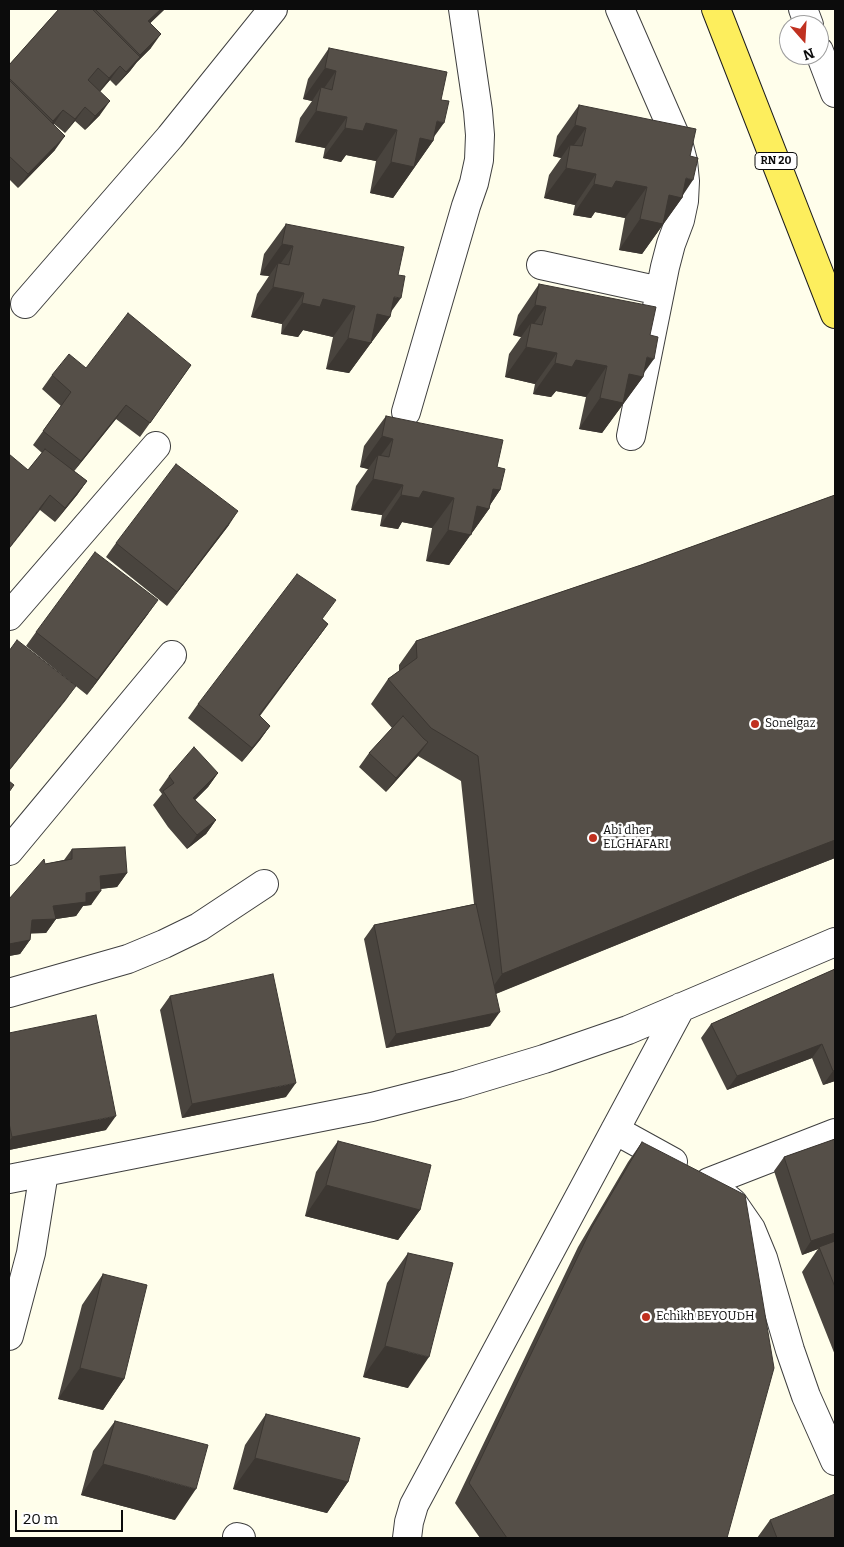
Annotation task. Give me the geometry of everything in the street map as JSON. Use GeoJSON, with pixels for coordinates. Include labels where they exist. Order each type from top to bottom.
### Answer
{"type":"FeatureCollection","features":[{"type":"Feature","properties":{"kind":"main road","name":"RN 20"},"geometry":{"type":"LineString","coordinates":[[716,9],[835,314]]}},
{"type":"Feature","properties":{"kind":"street"},"geometry":{"type":"LineString","coordinates":[[25,304],[170,137],[273,9]]}},
{"type":"Feature","properties":{"kind":"street"},"geometry":{"type":"LineString","coordinates":[[406,412],[474,183],[479,160],[480,135],[478,111],[463,9]]}},
{"type":"Feature","properties":{"kind":"street"},"geometry":{"type":"LineString","coordinates":[[620,9],[671,123],[683,161],[685,181],[684,201],[680,220],[667,259],[631,436]]}},
{"type":"Feature","properties":{"kind":"street"},"geometry":{"type":"LineString","coordinates":[[824,65],[835,93]]}},
{"type":"Feature","properties":{"kind":"street"},"geometry":{"type":"LineString","coordinates":[[541,265],[660,291]]}},
{"type":"Feature","properties":{"kind":"street"},"geometry":{"type":"LineString","coordinates":[[9,616],[156,446]]}},
{"type":"Feature","properties":{"kind":"street"},"geometry":{"type":"LineString","coordinates":[[9,851],[172,655]]}},
{"type":"Feature","properties":{"kind":"street"},"geometry":{"type":"LineString","coordinates":[[9,993],[128,959],[164,944],[199,926],[264,884]]}},
{"type":"Feature","properties":{"kind":"street"},"geometry":{"type":"LineString","coordinates":[[9,1179],[372,1107],[458,1085],[544,1059],[628,1030],[835,942]]}},
{"type":"Feature","properties":{"kind":"street"},"geometry":{"type":"LineString","coordinates":[[406,1538],[414,1505],[681,1007]]}},
{"type":"Feature","properties":{"kind":"street"},"geometry":{"type":"LineString","coordinates":[[615,1130],[709,1182],[733,1203],[751,1229],[764,1258],[790,1350],[806,1396],[835,1461]]}},
{"type":"Feature","properties":{"kind":"street"},"geometry":{"type":"LineString","coordinates":[[709,1182],[835,1133]]}},
{"type":"Feature","properties":{"kind":"street"},"geometry":{"type":"LineString","coordinates":[[9,1336],[31,1253],[44,1172]]}},
{"type":"Feature","properties":{"kind":"building"},"geometry":{"type":"Polygon","coordinates":[[[59,9],[92,9],[140,57],[126,72],[120,66],[109,78],[98,68],[88,80],[110,101],[95,116],[85,107],[75,119],[63,110],[53,121],[9,78],[9,65],[59,9]]]}},
{"type":"Feature","properties":{"kind":"building"},"geometry":{"type":"Polygon","coordinates":[[[95,9],[161,9],[148,21],[161,34],[140,55],[95,9]]]}},
{"type":"Feature","properties":{"kind":"building"},"geometry":{"type":"Polygon","coordinates":[[[329,48],[447,72],[441,100],[449,101],[444,123],[437,121],[433,141],[420,138],[414,167],[391,162],[397,130],[366,123],[363,131],[345,128],[347,117],[316,111],[321,87],[332,90],[336,71],[325,68],[329,48]]]}},
{"type":"Feature","properties":{"kind":"building"},"geometry":{"type":"Polygon","coordinates":[[[9,80],[65,136],[28,174],[9,156],[9,80]]]}},
{"type":"Feature","properties":{"kind":"building"},"geometry":{"type":"Polygon","coordinates":[[[579,105],[696,129],[690,156],[698,158],[693,180],[686,178],[682,198],[669,195],[663,224],[640,219],[647,187],[616,181],[612,188],[594,184],[596,174],[566,168],[570,145],[582,146],[586,128],[575,125],[579,105]]]}},
{"type":"Feature","properties":{"kind":"building"},"geometry":{"type":"Polygon","coordinates":[[[286,224],[404,247],[398,275],[405,276],[401,298],[394,297],[390,317],[377,314],[371,343],[348,338],[355,306],[323,299],[320,307],[302,303],[304,293],[273,287],[278,263],[289,265],[293,246],[282,244],[286,224]]]}},
{"type":"Feature","properties":{"kind":"building"},"geometry":{"type":"Polygon","coordinates":[[[539,284],[656,307],[650,335],[658,337],[654,359],[647,357],[643,377],[629,374],[623,403],[600,398],[607,366],[576,360],[572,367],[555,363],[557,353],[526,347],[531,323],[542,325],[546,307],[535,305],[539,284]]]}},
{"type":"Feature","properties":{"kind":"building"},"geometry":{"type":"Polygon","coordinates":[[[128,313],[191,365],[150,423],[126,405],[81,461],[43,431],[71,392],[52,375],[69,354],[86,368],[128,313]]]}},
{"type":"Feature","properties":{"kind":"building"},"geometry":{"type":"Polygon","coordinates":[[[386,416],[503,440],[497,467],[505,469],[500,490],[493,489],[489,509],[477,506],[471,535],[448,530],[454,498],[423,491],[419,498],[401,495],[403,485],[373,479],[378,455],[389,457],[393,439],[382,436],[386,416]]]}},
{"type":"Feature","properties":{"kind":"building"},"geometry":{"type":"Polygon","coordinates":[[[45,449],[87,481],[65,508],[50,495],[9,548],[9,454],[28,470],[45,449]]]}},
{"type":"Feature","properties":{"kind":"building"},"geometry":{"type":"Polygon","coordinates":[[[176,464],[238,511],[177,592],[116,543],[176,464]]]}},
{"type":"Feature","properties":{"kind":"building"},"geometry":{"type":"Polygon","coordinates":[[[835,495],[835,840],[502,974],[478,756],[431,728],[388,679],[417,658],[416,641],[641,565],[835,495]]]}},
{"type":"Feature","properties":{"kind":"building"},"geometry":{"type":"Polygon","coordinates":[[[95,552],[158,600],[97,680],[36,632],[95,552]]]}},
{"type":"Feature","properties":{"kind":"building"},"geometry":{"type":"Polygon","coordinates":[[[297,574],[336,600],[322,619],[328,624],[259,715],[270,726],[252,748],[198,704],[297,574]]]}},
{"type":"Feature","properties":{"kind":"building"},"geometry":{"type":"Polygon","coordinates":[[[17,640],[76,686],[9,770],[9,651],[17,640]]]}},
{"type":"Feature","properties":{"kind":"building"},"geometry":{"type":"Polygon","coordinates":[[[403,716],[428,742],[396,778],[369,753],[403,716]]]}},
{"type":"Feature","properties":{"kind":"building"},"geometry":{"type":"Polygon","coordinates":[[[194,747],[218,773],[193,798],[216,820],[197,835],[178,813],[163,791],[174,783],[169,776],[194,747]]]}},
{"type":"Feature","properties":{"kind":"building"},"geometry":{"type":"Polygon","coordinates":[[[9,781],[14,785],[9,792],[9,781]]]}},
{"type":"Feature","properties":{"kind":"building"},"geometry":{"type":"Polygon","coordinates":[[[125,847],[127,873],[100,876],[101,891],[86,893],[86,902],[53,906],[56,919],[32,920],[30,940],[9,944],[9,899],[44,859],[45,864],[72,859],[72,849],[125,847]]]}},
{"type":"Feature","properties":{"kind":"building"},"geometry":{"type":"Polygon","coordinates":[[[476,904],[500,1012],[396,1034],[374,925],[476,904]]]}},
{"type":"Feature","properties":{"kind":"building"},"geometry":{"type":"Polygon","coordinates":[[[835,969],[835,1070],[833,1071],[822,1044],[737,1076],[711,1024],[835,969]]]}},
{"type":"Feature","properties":{"kind":"building"},"geometry":{"type":"Polygon","coordinates":[[[273,974],[296,1083],[192,1104],[170,996],[273,974]]]}},
{"type":"Feature","properties":{"kind":"building"},"geometry":{"type":"Polygon","coordinates":[[[96,1015],[116,1116],[12,1137],[9,1123],[9,1033],[96,1015]]]}},
{"type":"Feature","properties":{"kind":"building"},"geometry":{"type":"Polygon","coordinates":[[[835,1139],[835,1233],[811,1241],[784,1157],[835,1139]]]}},
{"type":"Feature","properties":{"kind":"building"},"geometry":{"type":"Polygon","coordinates":[[[338,1141],[431,1165],[420,1210],[326,1185],[338,1141]]]}},
{"type":"Feature","properties":{"kind":"building","name":"Echikh BEYOUDH"},"geometry":{"type":"Polygon","coordinates":[[[642,1142],[745,1195],[774,1368],[727,1538],[507,1538],[469,1483],[592,1227],[642,1142]]]}},
{"type":"Feature","properties":{"kind":"building"},"geometry":{"type":"Polygon","coordinates":[[[835,1241],[835,1287],[819,1247],[835,1241]]]}},
{"type":"Feature","properties":{"kind":"building"},"geometry":{"type":"Polygon","coordinates":[[[408,1253],[453,1263],[429,1357],[385,1346],[408,1253]]]}},
{"type":"Feature","properties":{"kind":"building"},"geometry":{"type":"Polygon","coordinates":[[[103,1274],[147,1285],[124,1379],[80,1368],[103,1274]]]}},
{"type":"Feature","properties":{"kind":"building"},"geometry":{"type":"Polygon","coordinates":[[[266,1414],[360,1438],[348,1482],[255,1458],[266,1414]]]}},
{"type":"Feature","properties":{"kind":"building"},"geometry":{"type":"Polygon","coordinates":[[[115,1421],[208,1445],[196,1489],[103,1464],[115,1421]]]}},
{"type":"Feature","properties":{"kind":"building"},"geometry":{"type":"Polygon","coordinates":[[[835,1494],[835,1538],[777,1538],[770,1520],[835,1494]]]}},
{"type":"Feature","properties":{"kind":"place","name":"Sonelgaz"},"geometry":{"type":"Point","coordinates":[755,724]}},
{"type":"Feature","properties":{"kind":"place","name":"Abi dher ELGHAFARI"},"geometry":{"type":"Point","coordinates":[593,838]}},
{"type":"Feature","properties":{"kind":"place","name":"Echikh BEYOUDH"},"geometry":{"type":"Point","coordinates":[646,1317]}}]}
